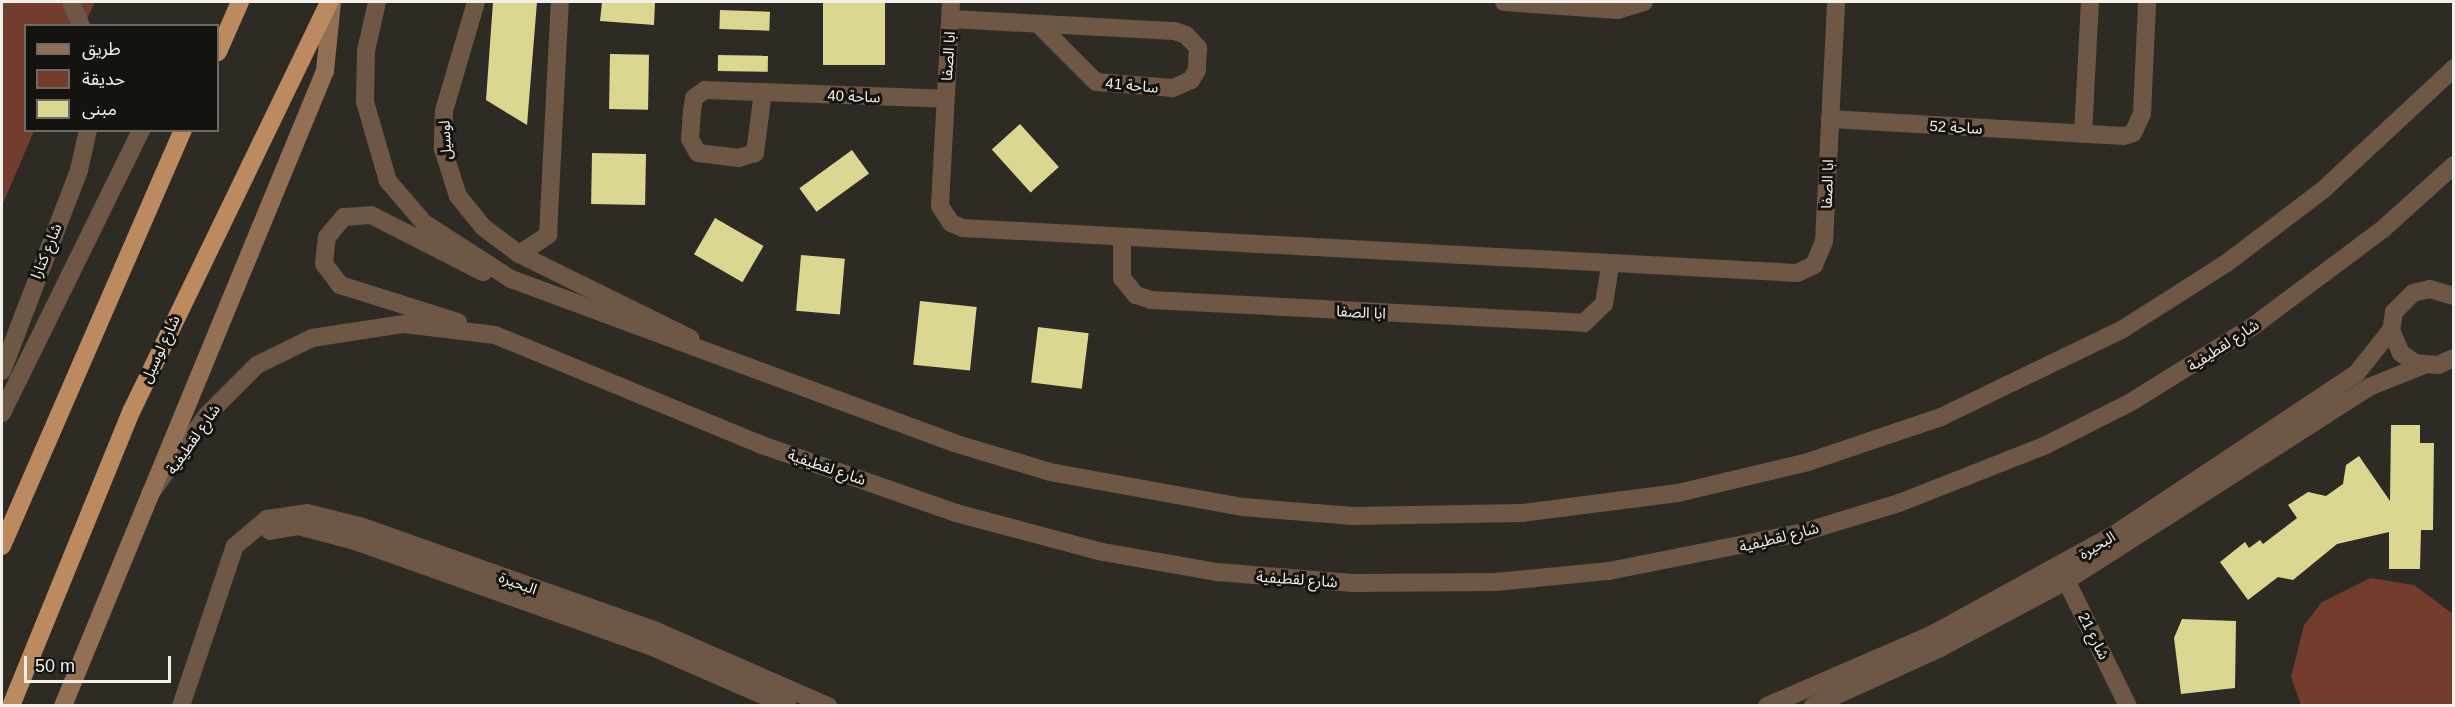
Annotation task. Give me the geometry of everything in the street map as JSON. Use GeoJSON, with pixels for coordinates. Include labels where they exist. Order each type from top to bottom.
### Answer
{"type":"FeatureCollection","features":[{"type":"Feature","properties":{"kind":"highway"},"geometry":{"type":"LineString","coordinates":[[219,48],[224,29],[240,2]]}},
{"type":"Feature","properties":{"kind":"highway","name":"شارع لوسيل"},"geometry":{"type":"LineString","coordinates":[[11,705],[132,410],[331,2]]}},
{"type":"Feature","properties":{"kind":"highway"},"geometry":{"type":"LineString","coordinates":[[2,546],[182,132]]}},
{"type":"Feature","properties":{"kind":"main road","name":"شارع لوسيل"},"geometry":{"type":"LineString","coordinates":[[63,705],[145,499],[325,71],[331,2]]}},
{"type":"Feature","properties":{"kind":"street"},"geometry":{"type":"LineString","coordinates":[[71,2],[80,24]]}},
{"type":"Feature","properties":{"kind":"street"},"geometry":{"type":"LineString","coordinates":[[377,2],[366,51],[365,102],[388,181],[424,223],[511,279]]}},
{"type":"Feature","properties":{"kind":"street","name":"لوسيل"},"geometry":{"type":"LineString","coordinates":[[476,2],[444,111],[443,149],[458,196],[483,227],[519,254],[713,350]]}},
{"type":"Feature","properties":{"kind":"street"},"geometry":{"type":"LineString","coordinates":[[519,254],[548,235],[560,2]]}},
{"type":"Feature","properties":{"kind":"street"},"geometry":{"type":"LineString","coordinates":[[1504,2],[1618,10],[1644,2]]}},
{"type":"Feature","properties":{"kind":"street","name":"ابا الصفا"},"geometry":{"type":"LineString","coordinates":[[951,10],[940,206],[951,223],[976,229],[1610,266],[1806,271],[1824,242],[1836,2]]}},
{"type":"Feature","properties":{"kind":"street"},"geometry":{"type":"LineString","coordinates":[[2083,134],[2090,2]]}},
{"type":"Feature","properties":{"kind":"street","name":"ساحة 52"},"geometry":{"type":"LineString","coordinates":[[1830,119],[2124,136],[2139,124],[2147,2]]}},
{"type":"Feature","properties":{"kind":"street","name":"ساحة 41"},"geometry":{"type":"LineString","coordinates":[[951,10],[1039,25],[1186,34],[1198,48],[1197,70],[1191,80],[1173,88],[1096,82],[1039,25]]}},
{"type":"Feature","properties":{"kind":"street"},"geometry":{"type":"LineString","coordinates":[[495,335],[346,288],[324,264],[327,237],[344,217],[370,215],[442,254],[713,350],[954,443],[1111,487],[1283,511],[1402,517],[1522,513],[1634,500],[1748,478],[1872,442],[2073,355],[2176,296],[2280,225],[2454,68]]}},
{"type":"Feature","properties":{"kind":"street","name":"ساحة 40"},"geometry":{"type":"LineString","coordinates":[[764,92],[755,153],[739,158],[698,153],[690,139],[698,93],[764,92],[945,99]]}},
{"type":"Feature","properties":{"kind":"street","name":"شارع كتارا"},"geometry":{"type":"LineString","coordinates":[[2,371],[79,170],[88,132]]}},
{"type":"Feature","properties":{"kind":"street"},"geometry":{"type":"LineString","coordinates":[[2,412],[140,132]]}},
{"type":"Feature","properties":{"kind":"street","name":"شارع لقطيفية"},"geometry":{"type":"LineString","coordinates":[[145,499],[169,476],[230,388],[269,357],[312,338],[371,326],[448,327],[495,335],[759,444],[956,513],[1095,550],[1209,571],[1334,582],[1550,578],[1709,555],[1804,532],[1899,504],[2046,444],[2131,402],[2252,327],[2328,273],[2454,165]]}},
{"type":"Feature","properties":{"kind":"street","name":"ابا الصفا"},"geometry":{"type":"LineString","coordinates":[[1122,237],[1120,269],[1136,295],[1227,304],[1584,323],[1601,311],[1610,266]]}},
{"type":"Feature","properties":{"kind":"street","name":"البحيرة"},"geometry":{"type":"LineString","coordinates":[[2234,468],[2356,374],[2391,330],[2405,298],[2449,291]]}},
{"type":"Feature","properties":{"kind":"street"},"geometry":{"type":"LineString","coordinates":[[2391,330],[2401,353],[2438,363],[2454,375]]}},
{"type":"Feature","properties":{"kind":"street","name":"البحيرة"},"geometry":{"type":"LineString","coordinates":[[1813,705],[1861,677],[2063,574],[2369,387],[2438,363]]}},
{"type":"Feature","properties":{"kind":"street"},"geometry":{"type":"LineString","coordinates":[[2,392],[2,412]]}},
{"type":"Feature","properties":{"kind":"street","name":"البحيرة"},"geometry":{"type":"LineString","coordinates":[[181,705],[235,546],[267,519],[324,515],[656,631],[788,702],[828,705]]}},
{"type":"Feature","properties":{"kind":"street","name":"شارع 21"},"geometry":{"type":"LineString","coordinates":[[2063,574],[2128,705]]}},
{"type":"Feature","properties":{"kind":"street","name":"البحيرة"},"geometry":{"type":"LineString","coordinates":[[1767,705],[1861,677]]}},
{"type":"Feature","properties":{"kind":"green space"},"geometry":{"type":"Polygon","coordinates":[[[2,2],[95,2],[84,24],[24,24],[24,132],[34,132],[2,206],[2,2]]]}},
{"type":"Feature","properties":{"kind":"green space"},"geometry":{"type":"Polygon","coordinates":[[[2370,578],[2414,585],[2453,614],[2453,705],[2301,705],[2291,677],[2304,625],[2322,602],[2370,578]]]}},
{"type":"Feature","properties":{"kind":"building"},"geometry":{"type":"Polygon","coordinates":[[[493,2],[537,2],[527,125],[486,100],[493,2]]]}},
{"type":"Feature","properties":{"kind":"building"},"geometry":{"type":"Polygon","coordinates":[[[602,2],[655,2],[654,25],[600,21],[602,2]]]}},
{"type":"Feature","properties":{"kind":"building"},"geometry":{"type":"Polygon","coordinates":[[[823,2],[885,2],[885,65],[823,65],[823,2]]]}},
{"type":"Feature","properties":{"kind":"building"},"geometry":{"type":"Polygon","coordinates":[[[720,10],[770,12],[769,31],[719,29],[720,10]]]}},
{"type":"Feature","properties":{"kind":"building"},"geometry":{"type":"Polygon","coordinates":[[[610,54],[649,55],[648,110],[609,109],[610,54]]]}},
{"type":"Feature","properties":{"kind":"building"},"geometry":{"type":"Polygon","coordinates":[[[718,55],[768,56],[768,72],[718,71],[718,55]]]}},
{"type":"Feature","properties":{"kind":"building"},"geometry":{"type":"Polygon","coordinates":[[[1020,124],[1059,167],[1031,193],[992,149],[1020,124]]]}},
{"type":"Feature","properties":{"kind":"building"},"geometry":{"type":"Polygon","coordinates":[[[852,150],[869,173],[816,212],[799,188],[852,150]]]}},
{"type":"Feature","properties":{"kind":"building"},"geometry":{"type":"Polygon","coordinates":[[[592,153],[646,154],[645,205],[591,204],[592,153]]]}},
{"type":"Feature","properties":{"kind":"building"},"geometry":{"type":"Polygon","coordinates":[[[715,218],[763,246],[742,282],[694,254],[715,218]]]}},
{"type":"Feature","properties":{"kind":"building"},"geometry":{"type":"Polygon","coordinates":[[[801,255],[845,259],[840,315],[796,311],[801,255]]]}},
{"type":"Feature","properties":{"kind":"building"},"geometry":{"type":"Polygon","coordinates":[[[920,301],[977,307],[970,371],[913,365],[920,301]]]}},
{"type":"Feature","properties":{"kind":"building"},"geometry":{"type":"Polygon","coordinates":[[[1038,327],[1089,333],[1082,389],[1031,383],[1038,327]]]}},
{"type":"Feature","properties":{"kind":"building"},"geometry":{"type":"Polygon","coordinates":[[[2391,425],[2420,425],[2420,443],[2434,443],[2433,530],[2421,530],[2420,569],[2389,569],[2389,532],[2337,544],[2293,580],[2278,577],[2248,600],[2220,562],[2245,542],[2249,548],[2260,540],[2263,544],[2297,518],[2288,505],[2308,492],[2326,496],[2343,484],[2346,465],[2359,456],[2390,501],[2391,425]]]}},
{"type":"Feature","properties":{"kind":"building"},"geometry":{"type":"Polygon","coordinates":[[[2182,619],[2236,621],[2235,688],[2181,694],[2174,638],[2182,619]]]}}]}
